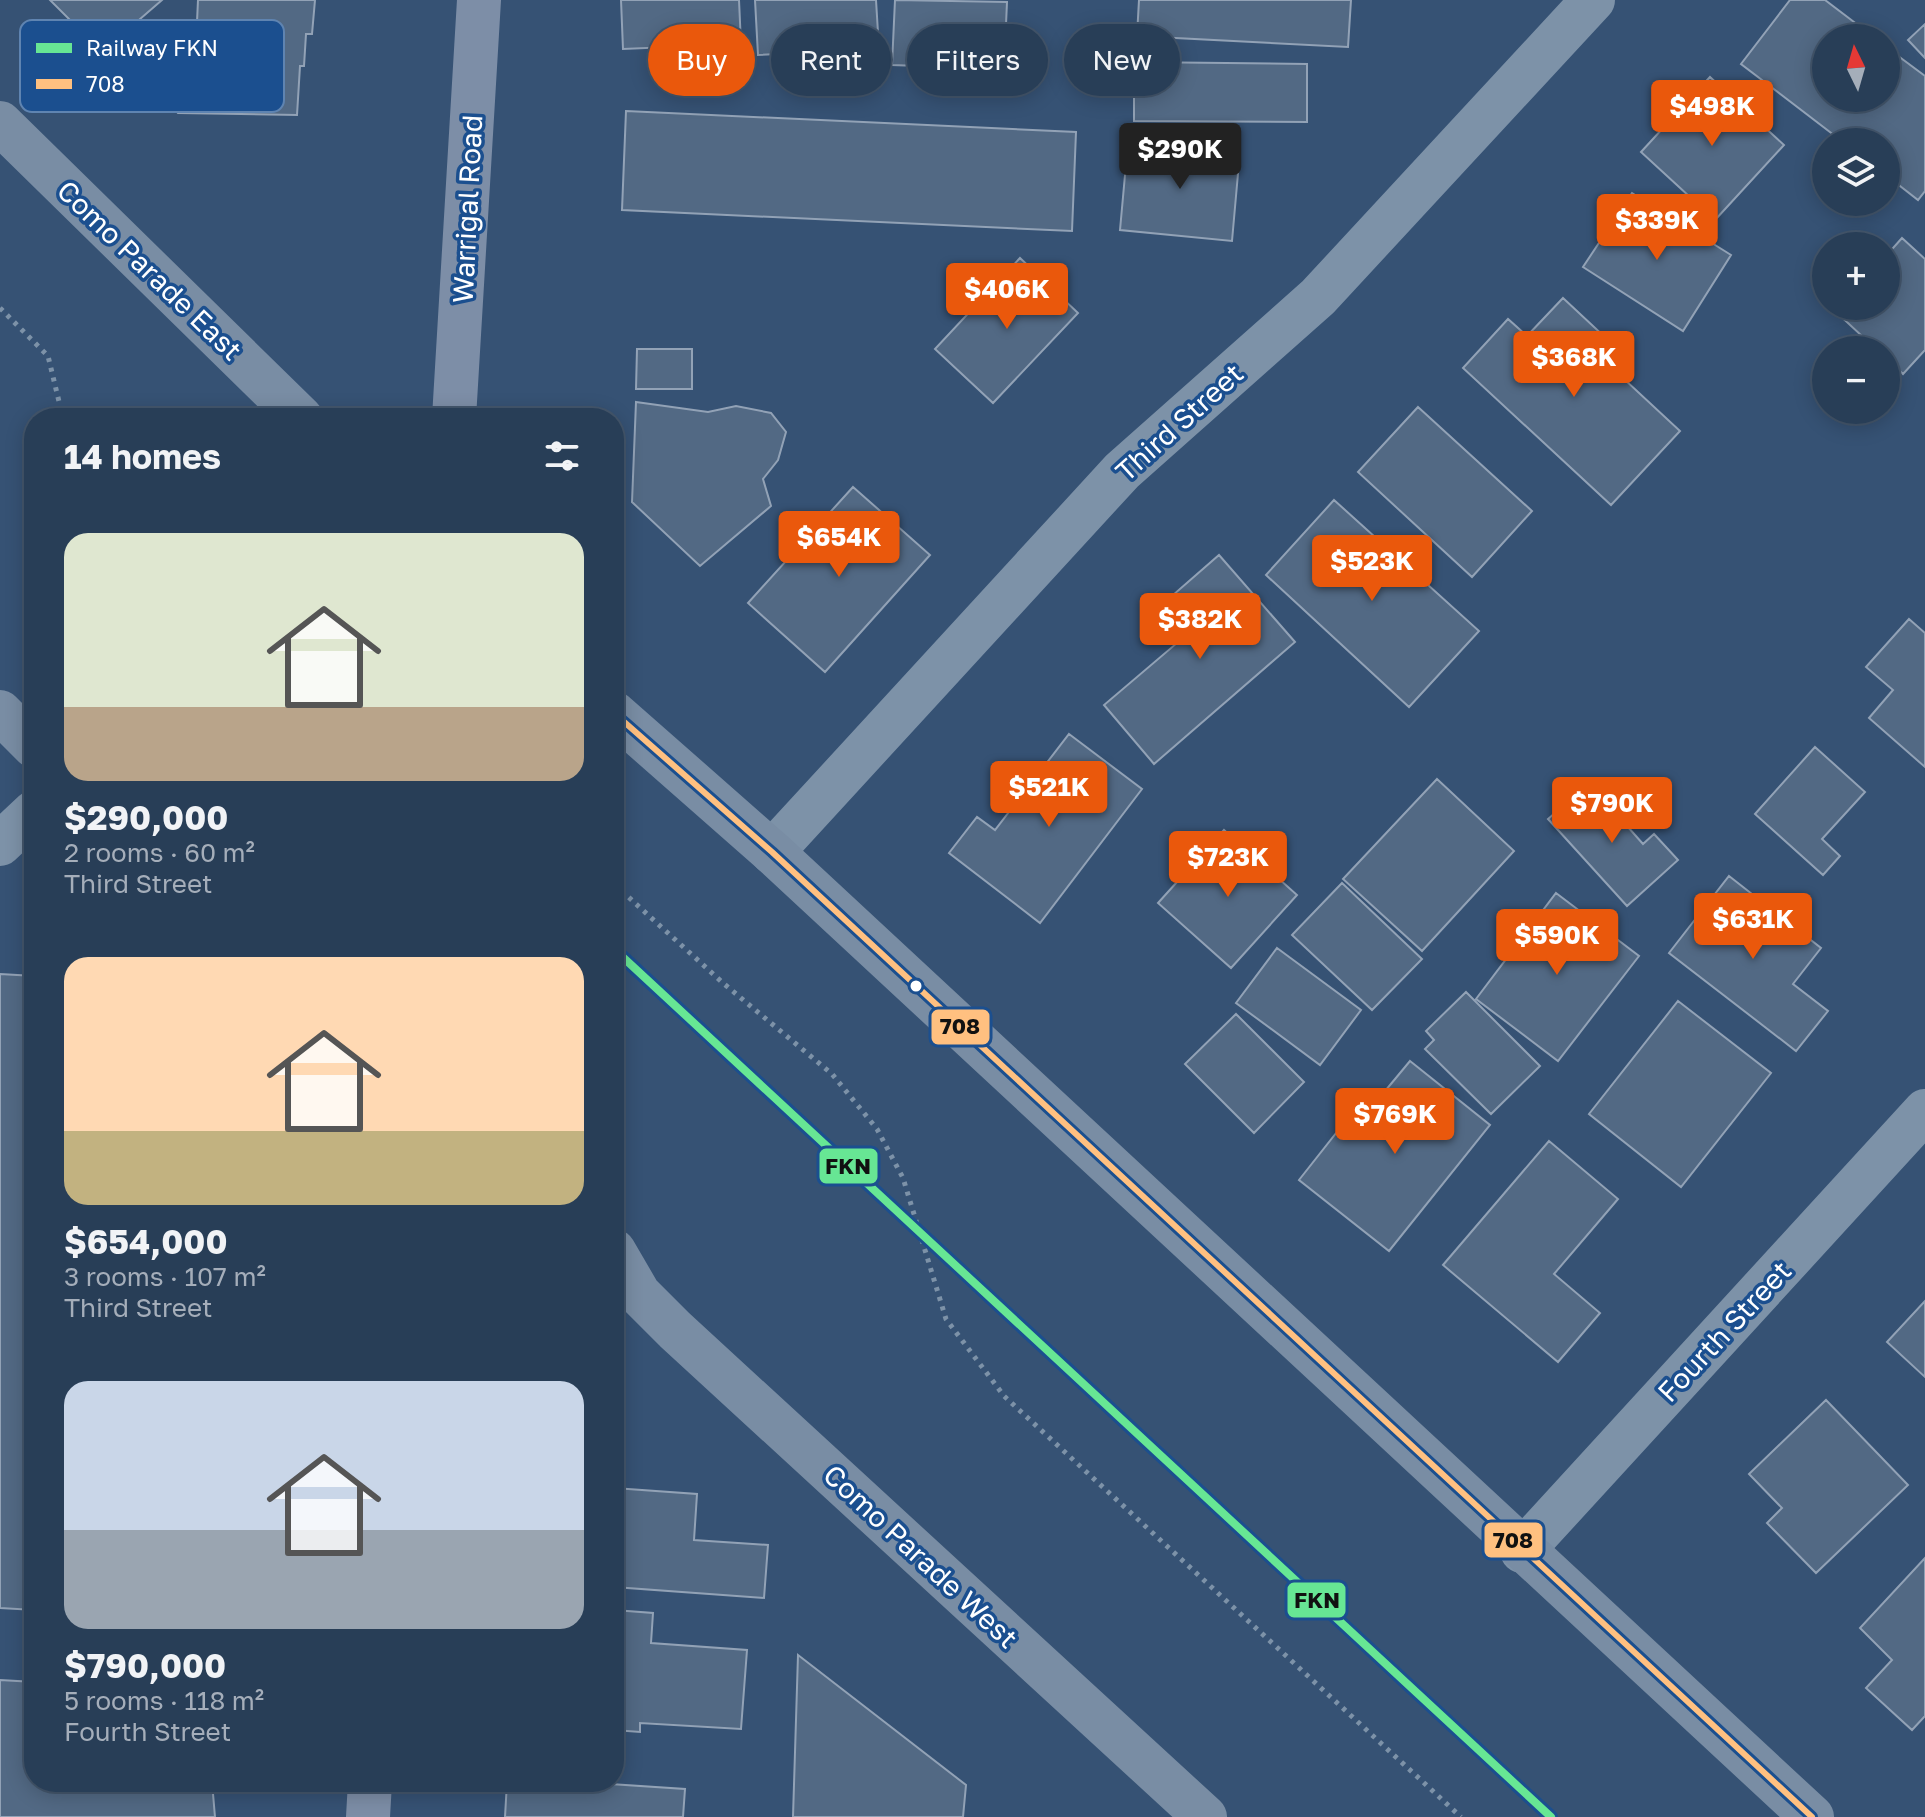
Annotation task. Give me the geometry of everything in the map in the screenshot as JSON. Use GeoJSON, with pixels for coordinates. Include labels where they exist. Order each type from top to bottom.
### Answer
{"type":"FeatureCollection","features":[{"type":"Feature","properties":{"kind":"main road","name":"Warrigal Road"},"geometry":{"type":"LineString","coordinates":[[455,408],[479,0]]}},
{"type":"Feature","properties":{"kind":"main road"},"geometry":{"type":"LineString","coordinates":[[368,1817],[369,1792]]}},
{"type":"Feature","properties":{"kind":"street","name":"Third Street"},"geometry":{"type":"LineString","coordinates":[[772,852],[1122,471],[1318,297],[1593,0]]}},
{"type":"Feature","properties":{"kind":"street","name":"Como Parade East"},"geometry":{"type":"LineString","coordinates":[[0,123],[291,408]]}},
{"type":"Feature","properties":{"kind":"street"},"geometry":{"type":"LineString","coordinates":[[0,712],[24,736]]}},
{"type":"Feature","properties":{"kind":"street"},"geometry":{"type":"LineString","coordinates":[[624,722],[772,852],[1812,1817]]}},
{"type":"Feature","properties":{"kind":"street"},"geometry":{"type":"LineString","coordinates":[[0,844],[24,821]]}},
{"type":"Feature","properties":{"kind":"street","name":"Fourth Street"},"geometry":{"type":"LineString","coordinates":[[1522,1551],[1925,1111]]}},
{"type":"Feature","properties":{"kind":"street","name":"Como Parade West"},"geometry":{"type":"LineString","coordinates":[[627,1291],[1205,1817]]}},
{"type":"Feature","properties":{"kind":"path"},"geometry":{"type":"LineString","coordinates":[[0,308],[48,356],[61,408]]}},
{"type":"Feature","properties":{"kind":"path"},"geometry":{"type":"LineString","coordinates":[[624,893],[723,983],[832,1074],[877,1129],[903,1178],[946,1319],[1004,1396],[1461,1817]]}},
{"type":"Feature","properties":{"kind":"building"},"geometry":{"type":"Polygon","coordinates":[[[50,0],[162,0],[139,20],[70,20],[50,0]]]}},
{"type":"Feature","properties":{"kind":"building"},"geometry":{"type":"Polygon","coordinates":[[[198,0],[315,0],[312,34],[306,34],[304,66],[300,66],[297,115],[178,113],[284,112],[284,20],[197,20],[198,0]]]}},
{"type":"Feature","properties":{"kind":"building"},"geometry":{"type":"Polygon","coordinates":[[[621,0],[739,0],[740,24],[648,24],[648,48],[623,49],[621,0]]]}},
{"type":"Feature","properties":{"kind":"building"},"geometry":{"type":"Polygon","coordinates":[[[755,0],[876,0],[877,24],[771,24],[771,54],[758,55],[755,0]]]}},
{"type":"Feature","properties":{"kind":"building"},"geometry":{"type":"Polygon","coordinates":[[[895,0],[1007,2],[1006,24],[907,24],[907,66],[892,65],[895,0]]]}},
{"type":"Feature","properties":{"kind":"building"},"geometry":{"type":"Polygon","coordinates":[[[1139,0],[1351,0],[1348,47],[1180,38],[1180,24],[1138,24],[1139,0]]]}},
{"type":"Feature","properties":{"kind":"building"},"geometry":{"type":"Polygon","coordinates":[[[1790,0],[1825,0],[1857,24],[1812,24],[1812,112],[1900,112],[1900,57],[1925,76],[1925,191],[1918,200],[1900,186],[1900,128],[1825,128],[1741,64],[1790,0]]]}},
{"type":"Feature","properties":{"kind":"building"},"geometry":{"type":"Polygon","coordinates":[[[1925,24],[1925,58],[1908,40],[1925,24]]]}},
{"type":"Feature","properties":{"kind":"building"},"geometry":{"type":"Polygon","coordinates":[[[1180,63],[1307,64],[1307,122],[1134,121],[1134,96],[1180,96],[1180,63]]]}},
{"type":"Feature","properties":{"kind":"building"},"geometry":{"type":"Polygon","coordinates":[[[1710,77],[1784,145],[1715,220],[1641,152],[1710,77]]]}},
{"type":"Feature","properties":{"kind":"building"},"geometry":{"type":"Polygon","coordinates":[[[626,111],[1076,132],[1072,231],[622,210],[626,111]]]}},
{"type":"Feature","properties":{"kind":"building"},"geometry":{"type":"Polygon","coordinates":[[[1128,142],[1240,151],[1232,241],[1120,230],[1128,142]]]}},
{"type":"Feature","properties":{"kind":"building"},"geometry":{"type":"Polygon","coordinates":[[[1632,193],[1731,255],[1683,331],[1583,267],[1632,193]]]}},
{"type":"Feature","properties":{"kind":"building"},"geometry":{"type":"Polygon","coordinates":[[[1902,238],[1925,259],[1925,350],[1903,374],[1900,371],[1900,336],[1862,336],[1845,320],[1900,320],[1902,238]]]}},
{"type":"Feature","properties":{"kind":"building"},"geometry":{"type":"Polygon","coordinates":[[[1020,258],[1078,313],[993,403],[935,349],[1020,258]]]}},
{"type":"Feature","properties":{"kind":"building"},"geometry":{"type":"Polygon","coordinates":[[[1563,298],[1608,340],[1596,353],[1680,431],[1611,505],[1463,368],[1508,319],[1527,336],[1563,298]]]}},
{"type":"Feature","properties":{"kind":"building"},"geometry":{"type":"Polygon","coordinates":[[[637,349],[692,349],[692,389],[636,389],[637,349]]]}},
{"type":"Feature","properties":{"kind":"building"},"geometry":{"type":"Polygon","coordinates":[[[636,402],[708,412],[736,406],[771,413],[786,432],[778,460],[763,479],[771,506],[700,566],[632,502],[636,402]]]}},
{"type":"Feature","properties":{"kind":"building"},"geometry":{"type":"Polygon","coordinates":[[[1418,407],[1532,511],[1472,577],[1358,472],[1418,407]]]}},
{"type":"Feature","properties":{"kind":"building"},"geometry":{"type":"Polygon","coordinates":[[[853,487],[930,555],[825,672],[748,603],[853,487]]]}},
{"type":"Feature","properties":{"kind":"building"},"geometry":{"type":"Polygon","coordinates":[[[1334,500],[1479,631],[1409,707],[1266,575],[1334,500]]]}},
{"type":"Feature","properties":{"kind":"building"},"geometry":{"type":"Polygon","coordinates":[[[1219,555],[1295,642],[1154,764],[1104,705],[1190,632],[1165,602],[1219,555]]]}},
{"type":"Feature","properties":{"kind":"building"},"geometry":{"type":"Polygon","coordinates":[[[1909,619],[1925,633],[1925,767],[1869,718],[1893,690],[1866,667],[1909,619]]]}},
{"type":"Feature","properties":{"kind":"building"},"geometry":{"type":"Polygon","coordinates":[[[1069,734],[1142,789],[1040,923],[949,853],[977,817],[995,830],[1069,734]]]}},
{"type":"Feature","properties":{"kind":"building"},"geometry":{"type":"Polygon","coordinates":[[[1815,747],[1865,792],[1822,839],[1840,856],[1823,875],[1755,814],[1815,747]]]}},
{"type":"Feature","properties":{"kind":"building"},"geometry":{"type":"Polygon","coordinates":[[[1437,779],[1514,851],[1422,951],[1343,879],[1437,779]]]}},
{"type":"Feature","properties":{"kind":"building"},"geometry":{"type":"Polygon","coordinates":[[[1589,783],[1643,844],[1654,834],[1678,860],[1627,906],[1548,819],[1589,783]]]}},
{"type":"Feature","properties":{"kind":"building"},"geometry":{"type":"Polygon","coordinates":[[[1224,830],[1297,895],[1231,968],[1158,903],[1224,830]]]}},
{"type":"Feature","properties":{"kind":"building"},"geometry":{"type":"Polygon","coordinates":[[[1729,876],[1821,948],[1793,984],[1828,1011],[1796,1051],[1669,953],[1729,876]]]}},
{"type":"Feature","properties":{"kind":"building"},"geometry":{"type":"Polygon","coordinates":[[[1342,883],[1422,959],[1372,1010],[1292,935],[1342,883]]]}},
{"type":"Feature","properties":{"kind":"building"},"geometry":{"type":"Polygon","coordinates":[[[1556,893],[1639,956],[1558,1061],[1476,999],[1556,893]]]}},
{"type":"Feature","properties":{"kind":"building"},"geometry":{"type":"Polygon","coordinates":[[[1277,948],[1361,1010],[1320,1065],[1236,1003],[1277,948]]]}},
{"type":"Feature","properties":{"kind":"building"},"geometry":{"type":"Polygon","coordinates":[[[0,974],[24,975],[24,1609],[0,1608],[0,974]]]}},
{"type":"Feature","properties":{"kind":"building"},"geometry":{"type":"Polygon","coordinates":[[[1466,992],[1540,1066],[1491,1114],[1425,1049],[1434,1040],[1426,1031],[1466,992]]]}},
{"type":"Feature","properties":{"kind":"building"},"geometry":{"type":"Polygon","coordinates":[[[1678,1001],[1771,1073],[1681,1187],[1589,1114],[1678,1001]]]}},
{"type":"Feature","properties":{"kind":"building"},"geometry":{"type":"Polygon","coordinates":[[[1236,1014],[1304,1082],[1254,1133],[1185,1064],[1236,1014]]]}},
{"type":"Feature","properties":{"kind":"building"},"geometry":{"type":"Polygon","coordinates":[[[1410,1061],[1490,1125],[1389,1251],[1299,1180],[1352,1113],[1361,1120],[1410,1061]]]}},
{"type":"Feature","properties":{"kind":"building"},"geometry":{"type":"Polygon","coordinates":[[[1549,1141],[1618,1199],[1554,1274],[1600,1313],[1558,1362],[1443,1265],[1549,1141]]]}},
{"type":"Feature","properties":{"kind":"building"},"geometry":{"type":"Polygon","coordinates":[[[1925,1301],[1925,1377],[1887,1342],[1925,1301]]]}},
{"type":"Feature","properties":{"kind":"building"},"geometry":{"type":"Polygon","coordinates":[[[1826,1400],[1908,1485],[1816,1573],[1767,1523],[1782,1508],[1749,1474],[1826,1400]]]}},
{"type":"Feature","properties":{"kind":"building"},"geometry":{"type":"Polygon","coordinates":[[[624,1489],[697,1494],[694,1540],[768,1545],[764,1598],[624,1588],[624,1489]]]}},
{"type":"Feature","properties":{"kind":"building"},"geometry":{"type":"Polygon","coordinates":[[[1925,1558],[1925,1716],[1912,1730],[1866,1688],[1892,1660],[1860,1628],[1925,1558]]]}},
{"type":"Feature","properties":{"kind":"building"},"geometry":{"type":"Polygon","coordinates":[[[624,1611],[653,1613],[651,1643],[747,1650],[741,1729],[640,1723],[640,1732],[624,1731],[624,1611]]]}},
{"type":"Feature","properties":{"kind":"building"},"geometry":{"type":"Polygon","coordinates":[[[798,1655],[966,1785],[963,1817],[793,1817],[798,1655]]]}},
{"type":"Feature","properties":{"kind":"building"},"geometry":{"type":"Polygon","coordinates":[[[0,1680],[24,1681],[24,1792],[213,1792],[215,1817],[0,1817],[0,1680]]]}},
{"type":"Feature","properties":{"kind":"building"},"geometry":{"type":"Polygon","coordinates":[[[624,1785],[685,1789],[683,1817],[505,1817],[506,1792],[624,1792],[624,1785]]]}},
{"type":"Feature","properties":{"kind":"rail line","name":"FKN"},"geometry":{"type":"LineString","coordinates":[[624,958],[1551,1817]]}},
{"type":"Feature","properties":{"kind":"transit line","name":"708"},"geometry":{"type":"LineString","coordinates":[[624,722],[772,852],[1812,1817]]}}]}
